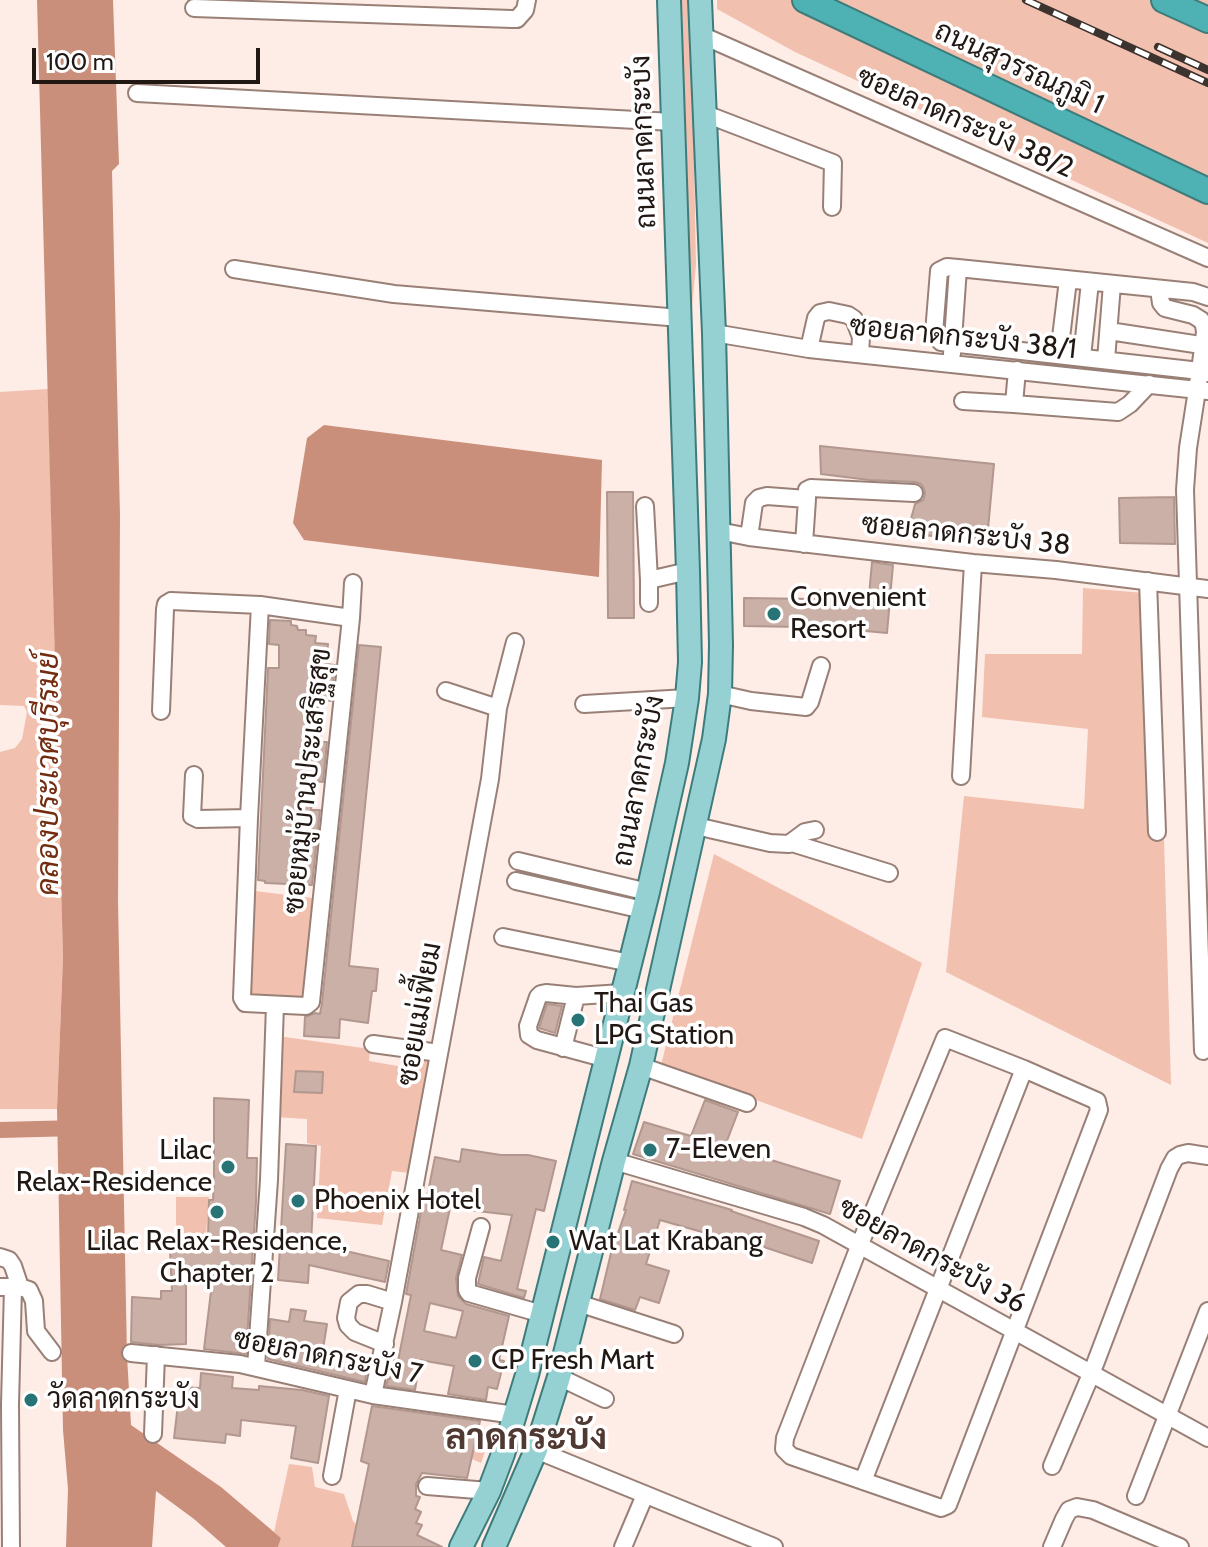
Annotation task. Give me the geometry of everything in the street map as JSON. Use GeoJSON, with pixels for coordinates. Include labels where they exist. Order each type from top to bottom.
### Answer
{"type":"FeatureCollection","features":[{"type":"Feature","properties":{"kind":"highway","name":"ถนนสุวรรณภูมิ 1"},"geometry":{"type":"LineString","coordinates":[[805,0],[1208,191]]}},
{"type":"Feature","properties":{"kind":"highway"},"geometry":{"type":"LineString","coordinates":[[1164,0],[1208,20]]}},
{"type":"Feature","properties":{"kind":"main road"},"geometry":{"type":"LineString","coordinates":[[494,1547],[536,1450],[559,1377],[641,1066],[696,826],[720,694],[714,333],[700,0]]}},
{"type":"Feature","properties":{"kind":"main road","name":"ถนนลาดกระบัง"},"geometry":{"type":"LineString","coordinates":[[461,1547],[489,1491],[515,1415],[542,1314],[646,901],[677,763],[687,698],[690,662],[688,571],[666,2]]}},
{"type":"Feature","properties":{"kind":"main road"},"geometry":{"type":"LineString","coordinates":[[684,471],[716,468]]}},
{"type":"Feature","properties":{"kind":"main road"},"geometry":{"type":"LineString","coordinates":[[583,1150],[614,1161]]}},
{"type":"Feature","properties":{"kind":"street"},"geometry":{"type":"LineString","coordinates":[[194,8],[517,19],[525,10],[527,0]]}},
{"type":"Feature","properties":{"kind":"street","name":"ซอยลาดกระบัง 38/2"},"geometry":{"type":"LineString","coordinates":[[701,35],[1208,258]]}},
{"type":"Feature","properties":{"kind":"street"},"geometry":{"type":"LineString","coordinates":[[137,93],[673,122]]}},
{"type":"Feature","properties":{"kind":"street"},"geometry":{"type":"LineString","coordinates":[[703,113],[833,163],[832,207]]}},
{"type":"Feature","properties":{"kind":"street"},"geometry":{"type":"LineString","coordinates":[[1204,372],[953,344],[941,342],[934,333],[939,271],[947,267],[1193,292],[1208,297]]}},
{"type":"Feature","properties":{"kind":"street"},"geometry":{"type":"LineString","coordinates":[[234,269],[394,294],[680,318]]}},
{"type":"Feature","properties":{"kind":"street"},"geometry":{"type":"LineString","coordinates":[[1059,354],[1068,280]]}},
{"type":"Feature","properties":{"kind":"street"},"geometry":{"type":"LineString","coordinates":[[1082,357],[1090,282]]}},
{"type":"Feature","properties":{"kind":"street"},"geometry":{"type":"LineString","coordinates":[[1106,360],[1112,284]]}},
{"type":"Feature","properties":{"kind":"street"},"geometry":{"type":"LineString","coordinates":[[1159,289],[1165,308],[1201,320],[1206,345],[1203,390],[1193,410],[1186,476],[1203,1051]]}},
{"type":"Feature","properties":{"kind":"street"},"geometry":{"type":"LineString","coordinates":[[809,349],[816,318],[820,313],[829,311],[854,319],[861,337],[860,354]]}},
{"type":"Feature","properties":{"kind":"street"},"geometry":{"type":"LineString","coordinates":[[1109,331],[1206,345]]}},
{"type":"Feature","properties":{"kind":"street","name":"ซอยลาดกระบัง 38/1"},"geometry":{"type":"LineString","coordinates":[[714,333],[809,349],[1203,390]]}},
{"type":"Feature","properties":{"kind":"street"},"geometry":{"type":"LineString","coordinates":[[951,363],[953,344]]}},
{"type":"Feature","properties":{"kind":"street"},"geometry":{"type":"LineString","coordinates":[[1014,404],[1017,370]]}},
{"type":"Feature","properties":{"kind":"street"},"geometry":{"type":"LineString","coordinates":[[963,401],[1118,412],[1149,384]]}},
{"type":"Feature","properties":{"kind":"street"},"geometry":{"type":"LineString","coordinates":[[804,544],[807,490],[811,488],[914,493]]}},
{"type":"Feature","properties":{"kind":"street"},"geometry":{"type":"LineString","coordinates":[[749,537],[754,503],[759,498],[807,499]]}},
{"type":"Feature","properties":{"kind":"street"},"geometry":{"type":"LineString","coordinates":[[645,506],[649,603]]}},
{"type":"Feature","properties":{"kind":"street","name":"ซอยลาดกระบัง 38"},"geometry":{"type":"LineString","coordinates":[[719,531],[804,544],[1208,589]]}},
{"type":"Feature","properties":{"kind":"street"},"geometry":{"type":"LineString","coordinates":[[961,776],[973,563]]}},
{"type":"Feature","properties":{"kind":"street"},"geometry":{"type":"LineString","coordinates":[[649,580],[688,571]]}},
{"type":"Feature","properties":{"kind":"street"},"geometry":{"type":"LineString","coordinates":[[1148,581],[1157,832]]}},
{"type":"Feature","properties":{"kind":"street"},"geometry":{"type":"LineString","coordinates":[[351,618],[353,583]]}},
{"type":"Feature","properties":{"kind":"street","name":"ซอยหมู่บ้านประเสริฐสุข"},"geometry":{"type":"LineString","coordinates":[[161,711],[166,604],[171,601],[260,605],[351,618],[311,1002],[306,1006],[245,1003],[242,998],[260,605]]}},
{"type":"Feature","properties":{"kind":"street","name":"ซอยแม่เฟี้ยม"},"geometry":{"type":"LineString","coordinates":[[373,1395],[490,779],[498,708],[515,642]]}},
{"type":"Feature","properties":{"kind":"street"},"geometry":{"type":"LineString","coordinates":[[720,694],[806,707],[821,666]]}},
{"type":"Feature","properties":{"kind":"street"},"geometry":{"type":"LineString","coordinates":[[446,691],[498,708]]}},
{"type":"Feature","properties":{"kind":"street"},"geometry":{"type":"LineString","coordinates":[[584,704],[687,698]]}},
{"type":"Feature","properties":{"kind":"street"},"geometry":{"type":"LineString","coordinates":[[194,775],[192,816],[198,819],[249,818]]}},
{"type":"Feature","properties":{"kind":"street"},"geometry":{"type":"LineString","coordinates":[[696,826],[770,843],[792,843],[889,873]]}},
{"type":"Feature","properties":{"kind":"street"},"geometry":{"type":"LineString","coordinates":[[792,843],[805,832],[815,830]]}},
{"type":"Feature","properties":{"kind":"street"},"geometry":{"type":"LineString","coordinates":[[518,861],[646,901]]}},
{"type":"Feature","properties":{"kind":"street"},"geometry":{"type":"LineString","coordinates":[[516,881],[646,901]]}},
{"type":"Feature","properties":{"kind":"street"},"geometry":{"type":"LineString","coordinates":[[503,937],[630,963]]}},
{"type":"Feature","properties":{"kind":"street"},"geometry":{"type":"LineString","coordinates":[[607,1059],[537,1040],[529,1035],[528,1026],[541,994],[576,996],[622,993]]}},
{"type":"Feature","properties":{"kind":"street"},"geometry":{"type":"LineString","coordinates":[[563,1048],[576,996]]}},
{"type":"Feature","properties":{"kind":"street"},"geometry":{"type":"LineString","coordinates":[[256,1367],[269,1180],[275,1005]]}},
{"type":"Feature","properties":{"kind":"street"},"geometry":{"type":"LineString","coordinates":[[945,1038],[1024,1069],[1097,1101],[1099,1110],[948,1505],[933,1507],[791,1456],[784,1449],[785,1438],[860,1244],[945,1038]]}},
{"type":"Feature","properties":{"kind":"street"},"geometry":{"type":"LineString","coordinates":[[373,1044],[439,1053]]}},
{"type":"Feature","properties":{"kind":"street"},"geometry":{"type":"LineString","coordinates":[[641,1066],[747,1103]]}},
{"type":"Feature","properties":{"kind":"street"},"geometry":{"type":"LineString","coordinates":[[863,1481],[1024,1069]]}},
{"type":"Feature","properties":{"kind":"street"},"geometry":{"type":"LineString","coordinates":[[1052,1466],[1092,1372],[1169,1169],[1180,1155],[1208,1156]]}},
{"type":"Feature","properties":{"kind":"street","name":"ซอยลาดกระบัง 36"},"geometry":{"type":"LineString","coordinates":[[614,1161],[804,1217],[860,1244],[1208,1438]]}},
{"type":"Feature","properties":{"kind":"street"},"geometry":{"type":"LineString","coordinates":[[481,1227],[467,1278],[469,1293],[542,1314]]}},
{"type":"Feature","properties":{"kind":"street"},"geometry":{"type":"LineString","coordinates":[[0,1257],[9,1260],[13,1266],[6,1315],[5,1404],[11,1547]]}},
{"type":"Feature","properties":{"kind":"street"},"geometry":{"type":"LineString","coordinates":[[11,1287],[29,1290],[34,1301],[36,1331],[52,1352]]}},
{"type":"Feature","properties":{"kind":"street"},"geometry":{"type":"LineString","coordinates":[[385,1344],[355,1332],[348,1325],[349,1302],[359,1294],[393,1302]]}},
{"type":"Feature","properties":{"kind":"street"},"geometry":{"type":"LineString","coordinates":[[578,1303],[674,1334]]}},
{"type":"Feature","properties":{"kind":"street"},"geometry":{"type":"LineString","coordinates":[[1136,1496],[1208,1311]]}},
{"type":"Feature","properties":{"kind":"street","name":"ซอยลาดกระบัง 7"},"geometry":{"type":"LineString","coordinates":[[131,1353],[256,1367],[373,1395],[515,1415]]}},
{"type":"Feature","properties":{"kind":"street"},"geometry":{"type":"LineString","coordinates":[[153,1434],[156,1355]]}},
{"type":"Feature","properties":{"kind":"street"},"geometry":{"type":"LineString","coordinates":[[559,1377],[605,1399]]}},
{"type":"Feature","properties":{"kind":"street"},"geometry":{"type":"LineString","coordinates":[[332,1476],[348,1389]]}},
{"type":"Feature","properties":{"kind":"street"},"geometry":{"type":"LineString","coordinates":[[536,1450],[774,1547]]}},
{"type":"Feature","properties":{"kind":"street"},"geometry":{"type":"LineString","coordinates":[[427,1486],[489,1491]]}},
{"type":"Feature","properties":{"kind":"street"},"geometry":{"type":"LineString","coordinates":[[623,1547],[645,1495]]}},
{"type":"Feature","properties":{"kind":"street"},"geometry":{"type":"LineString","coordinates":[[1052,1547],[1069,1510],[1077,1507],[1093,1510],[1180,1547]]}},
{"type":"Feature","properties":{"kind":"shaded area"},"geometry":{"type":"Polygon","coordinates":[[[37,0],[113,0],[119,164],[112,171],[120,516],[118,901],[131,1425],[221,1487],[281,1538],[278,1547],[226,1547],[156,1491],[152,1547],[66,1547],[68,1489],[63,1430],[57,1109],[63,957],[37,0]]]}},
{"type":"Feature","properties":{"kind":"shaded area"},"geometry":{"type":"Polygon","coordinates":[[[681,0],[690,0],[696,265],[690,327],[681,0]]]}},
{"type":"Feature","properties":{"kind":"shaded area"},"geometry":{"type":"Polygon","coordinates":[[[717,0],[1208,0],[1208,243],[795,52],[717,9],[717,0]]]}},
{"type":"Feature","properties":{"kind":"shaded area"},"geometry":{"type":"Polygon","coordinates":[[[48,389],[63,957],[57,1109],[0,1109],[0,752],[15,748],[22,739],[27,712],[24,706],[0,705],[0,392],[48,389]]]}},
{"type":"Feature","properties":{"kind":"shaded area"},"geometry":{"type":"Polygon","coordinates":[[[324,425],[602,460],[599,577],[304,540],[293,523],[307,438],[324,425]]]}},
{"type":"Feature","properties":{"kind":"shaded area"},"geometry":{"type":"Polygon","coordinates":[[[1083,588],[1157,594],[1171,1085],[946,972],[964,796],[1084,809],[1088,729],[982,717],[985,654],[1082,654],[1083,588]]]}},
{"type":"Feature","properties":{"kind":"shaded area"},"geometry":{"type":"Polygon","coordinates":[[[714,854],[922,963],[862,1139],[661,1065],[714,854]]]}},
{"type":"Feature","properties":{"kind":"shaded area"},"geometry":{"type":"Polygon","coordinates":[[[255,891],[312,898],[307,998],[248,998],[255,891]]]}},
{"type":"Feature","properties":{"kind":"shaded area"},"geometry":{"type":"Polygon","coordinates":[[[278,1036],[370,1049],[369,1061],[415,1069],[417,1056],[433,1058],[411,1173],[392,1171],[382,1225],[317,1218],[321,1146],[307,1143],[307,1119],[274,1117],[278,1036]]]}},
{"type":"Feature","properties":{"kind":"shaded area"},"geometry":{"type":"Polygon","coordinates":[[[176,1197],[209,1197],[206,1235],[176,1234],[176,1197]]]}},
{"type":"Feature","properties":{"kind":"shaded area"},"geometry":{"type":"Polygon","coordinates":[[[479,1426],[492,1431],[481,1463],[472,1459],[479,1426]]]}},
{"type":"Feature","properties":{"kind":"shaded area"},"geometry":{"type":"Polygon","coordinates":[[[289,1464],[312,1467],[315,1487],[344,1494],[353,1521],[377,1547],[278,1547],[281,1538],[274,1532],[289,1464]]]}},
{"type":"Feature","properties":{"kind":"building"},"geometry":{"type":"Polygon","coordinates":[[[820,446],[994,464],[987,540],[907,534],[915,504],[923,500],[925,494],[921,484],[821,474],[820,446]]]}},
{"type":"Feature","properties":{"kind":"building"},"geometry":{"type":"Polygon","coordinates":[[[607,492],[633,492],[634,618],[608,618],[607,492]]]}},
{"type":"Feature","properties":{"kind":"building"},"geometry":{"type":"Polygon","coordinates":[[[1174,497],[1175,544],[1120,543],[1119,498],[1174,497]]]}},
{"type":"Feature","properties":{"kind":"building"},"geometry":{"type":"Polygon","coordinates":[[[872,562],[893,565],[887,633],[801,625],[744,626],[744,598],[813,599],[813,590],[869,595],[872,562]]]}},
{"type":"Feature","properties":{"kind":"building"},"geometry":{"type":"Polygon","coordinates":[[[270,620],[291,621],[291,625],[297,626],[298,630],[306,630],[306,635],[316,636],[315,643],[328,644],[326,664],[335,665],[331,701],[319,700],[317,727],[321,727],[320,742],[327,742],[323,782],[314,781],[311,810],[320,810],[312,885],[258,880],[268,668],[279,668],[279,645],[269,644],[270,620]]]}},
{"type":"Feature","properties":{"kind":"building"},"geometry":{"type":"Polygon","coordinates":[[[359,645],[381,647],[349,966],[378,969],[376,991],[372,991],[368,1023],[340,1019],[339,1038],[304,1036],[305,1017],[320,1014],[322,1003],[359,645]]]}},
{"type":"Feature","properties":{"kind":"building"},"geometry":{"type":"Polygon","coordinates":[[[547,1004],[562,1006],[555,1033],[539,1028],[547,1004]]]}},
{"type":"Feature","properties":{"kind":"building"},"geometry":{"type":"Polygon","coordinates":[[[296,1071],[323,1072],[322,1093],[294,1092],[296,1071]]]}},
{"type":"Feature","properties":{"kind":"building"},"geometry":{"type":"Polygon","coordinates":[[[214,1098],[249,1100],[247,1158],[257,1158],[246,1354],[204,1349],[212,1283],[186,1284],[186,1344],[131,1342],[132,1297],[161,1299],[161,1291],[172,1291],[170,1250],[164,1249],[164,1237],[208,1237],[209,1200],[213,1200],[214,1180],[214,1098]]]}},
{"type":"Feature","properties":{"kind":"building"},"geometry":{"type":"Polygon","coordinates":[[[705,1100],[738,1112],[725,1146],[840,1181],[830,1214],[633,1154],[644,1122],[691,1136],[705,1100]]]}},
{"type":"Feature","properties":{"kind":"building","name":"Phoenix Hotel"},"geometry":{"type":"Polygon","coordinates":[[[286,1144],[316,1146],[311,1243],[389,1261],[385,1282],[309,1265],[308,1283],[278,1280],[286,1144]]]}},
{"type":"Feature","properties":{"kind":"building"},"geometry":{"type":"Polygon","coordinates":[[[462,1149],[501,1155],[528,1155],[556,1161],[544,1211],[536,1209],[517,1289],[526,1291],[524,1298],[478,1284],[484,1257],[501,1261],[512,1215],[450,1208],[441,1250],[462,1255],[456,1278],[458,1296],[466,1304],[509,1316],[499,1360],[504,1361],[497,1389],[488,1387],[486,1400],[448,1394],[454,1366],[420,1360],[415,1390],[386,1386],[394,1360],[398,1361],[411,1295],[406,1294],[423,1201],[426,1202],[435,1157],[460,1162],[462,1149]],[[430,1303],[424,1331],[456,1338],[463,1311],[430,1303]]]}},
{"type":"Feature","properties":{"kind":"building"},"geometry":{"type":"Polygon","coordinates":[[[632,1181],[732,1210],[819,1241],[812,1263],[725,1234],[723,1238],[660,1220],[646,1264],[669,1271],[659,1303],[640,1297],[635,1310],[600,1299],[632,1181]]]}},
{"type":"Feature","properties":{"kind":"building"},"geometry":{"type":"Polygon","coordinates":[[[291,1309],[306,1311],[304,1321],[327,1324],[321,1362],[366,1373],[365,1382],[268,1359],[270,1319],[289,1322],[291,1309]]]}},
{"type":"Feature","properties":{"kind":"building"},"geometry":{"type":"Polygon","coordinates":[[[201,1373],[233,1377],[232,1388],[259,1390],[259,1386],[329,1396],[318,1463],[291,1458],[296,1426],[241,1420],[240,1436],[226,1434],[225,1443],[174,1438],[180,1387],[200,1388],[201,1373]]]}},
{"type":"Feature","properties":{"kind":"building"},"geometry":{"type":"Polygon","coordinates":[[[372,1406],[480,1421],[467,1478],[422,1473],[416,1484],[416,1496],[420,1497],[415,1509],[421,1512],[416,1523],[422,1525],[417,1535],[442,1547],[352,1547],[369,1464],[361,1461],[372,1406]]]}},
{"type":"Feature","properties":{"kind":"waterway"},"geometry":{"type":"LineString","coordinates":[[0,1130],[78,1128]]}},
{"type":"Feature","properties":{"kind":"railway"},"geometry":{"type":"LineString","coordinates":[[1026,0],[1208,83]]}},
{"type":"Feature","properties":{"kind":"railway"},"geometry":{"type":"LineString","coordinates":[[1158,47],[1208,70]]}},
{"type":"Feature","properties":{"kind":"place","name":"Convenient Resort"},"geometry":{"type":"Point","coordinates":[774,614]}},
{"type":"Feature","properties":{"kind":"place","name":"Thai Gas LPG Station"},"geometry":{"type":"Point","coordinates":[578,1020]}},
{"type":"Feature","properties":{"kind":"place","name":"7-Eleven"},"geometry":{"type":"Point","coordinates":[650,1150]}},
{"type":"Feature","properties":{"kind":"place","name":"Lilac Relax-Residence"},"geometry":{"type":"Point","coordinates":[228,1167]}},
{"type":"Feature","properties":{"kind":"place","name":"Phoenix Hotel"},"geometry":{"type":"Point","coordinates":[298,1201]}},
{"type":"Feature","properties":{"kind":"place","name":"Lilac Relax-Residence, Chapter 2"},"geometry":{"type":"Point","coordinates":[217,1212]}},
{"type":"Feature","properties":{"kind":"place","name":"Wat Lat Krabang"},"geometry":{"type":"Point","coordinates":[553,1242]}},
{"type":"Feature","properties":{"kind":"place","name":"CP Fresh Mart"},"geometry":{"type":"Point","coordinates":[475,1361]}},
{"type":"Feature","properties":{"kind":"place","name":"วัดลาดกระบัง"},"geometry":{"type":"Point","coordinates":[31,1400]}},
{"type":"Feature","properties":{"kind":"district","name":"ลาดกระบัง"},"geometry":{"type":"Point","coordinates":[526,1438]}},
{"type":"Feature","properties":{"kind":"water label","name":"คลองประเวศบุรีรมย์"},"geometry":{"type":"Point","coordinates":[49,774]}}]}
